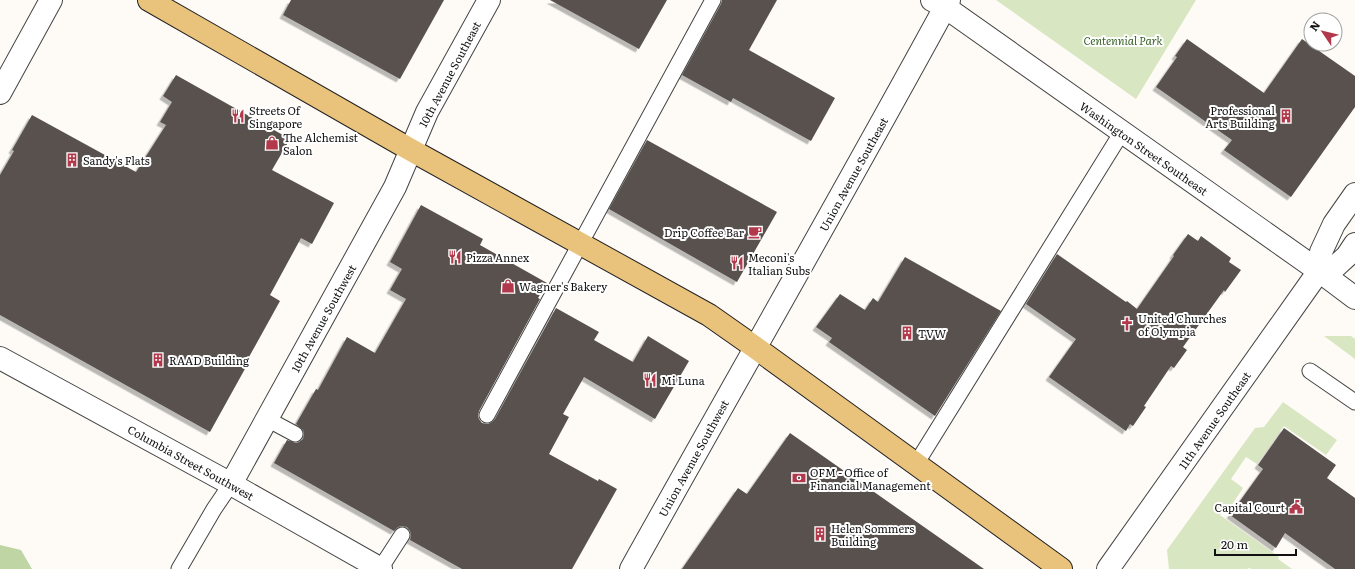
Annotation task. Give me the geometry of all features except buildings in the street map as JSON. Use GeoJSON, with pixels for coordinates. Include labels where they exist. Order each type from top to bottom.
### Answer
{"type":"FeatureCollection","features":[{"type":"Feature","properties":{"kind":"main road"},"geometry":{"type":"LineString","coordinates":[[149,0],[411,150],[709,316],[756,348],[1061,569]]}},
{"type":"Feature","properties":{"kind":"street"},"geometry":{"type":"LineString","coordinates":[[0,93],[51,0]]}},
{"type":"Feature","properties":{"kind":"street","name":"10th Avenue Southeast"},"geometry":{"type":"LineString","coordinates":[[411,150],[427,112],[489,0]]}},
{"type":"Feature","properties":{"kind":"street","name":"Washington Street Southeast"},"geometry":{"type":"LineString","coordinates":[[942,2],[1355,298]]}},
{"type":"Feature","properties":{"kind":"street","name":"Union Avenue Southeast"},"geometry":{"type":"LineString","coordinates":[[756,348],[837,204],[942,2]]}},
{"type":"Feature","properties":{"kind":"street","name":"10th Avenue Southwest"},"geometry":{"type":"LineString","coordinates":[[231,484],[395,187],[411,150]]}},
{"type":"Feature","properties":{"kind":"street","name":"11th Avenue Southeast"},"geometry":{"type":"LineString","coordinates":[[1108,569],[1319,271],[1321,252],[1334,224],[1355,194]]}},
{"type":"Feature","properties":{"kind":"street"},"geometry":{"type":"LineString","coordinates":[[1319,271],[1335,267],[1347,256],[1355,244]]}},
{"type":"Feature","properties":{"kind":"street","name":"Union Avenue Southwest"},"geometry":{"type":"LineString","coordinates":[[631,569],[731,389],[756,348]]}},
{"type":"Feature","properties":{"kind":"street","name":"Columbia Street Southwest"},"geometry":{"type":"LineString","coordinates":[[0,358],[231,484],[380,569]]}},
{"type":"Feature","properties":{"kind":"lane"},"geometry":{"type":"LineString","coordinates":[[487,415],[713,0]]}},
{"type":"Feature","properties":{"kind":"lane"},"geometry":{"type":"LineString","coordinates":[[916,464],[1122,132]]}},
{"type":"Feature","properties":{"kind":"lane"},"geometry":{"type":"LineString","coordinates":[[1310,370],[1355,402]]}},
{"type":"Feature","properties":{"kind":"lane"},"geometry":{"type":"LineString","coordinates":[[267,419],[295,434]]}},
{"type":"Feature","properties":{"kind":"lane"},"geometry":{"type":"LineString","coordinates":[[179,569],[214,509],[231,484]]}},
{"type":"Feature","properties":{"kind":"lane"},"geometry":{"type":"LineString","coordinates":[[380,569],[402,535]]}},
{"type":"Feature","properties":{"kind":"green space","name":"Centennial Park"},"geometry":{"type":"Polygon","coordinates":[[[996,0],[1196,0],[1136,99],[996,0]]]}},
{"type":"Feature","properties":{"kind":"green space"},"geometry":{"type":"Polygon","coordinates":[[[1324,336],[1351,336],[1355,339],[1355,359],[1324,336]]]}},
{"type":"Feature","properties":{"kind":"green space"},"geometry":{"type":"Polygon","coordinates":[[[1283,402],[1337,440],[1326,455],[1284,426],[1257,464],[1246,457],[1231,479],[1243,488],[1229,509],[1225,507],[1220,515],[1279,557],[1278,559],[1292,569],[1169,569],[1167,550],[1255,428],[1264,427],[1283,402]]]}},
{"type":"Feature","properties":{"kind":"green space"},"geometry":{"type":"Polygon","coordinates":[[[0,545],[21,550],[32,569],[0,569],[0,545]]]}},
{"type":"Feature","properties":{"kind":"place","name":"Streets Of Singapore"},"geometry":{"type":"Point","coordinates":[238,116]}},
{"type":"Feature","properties":{"kind":"place","name":"Professional Arts Building"},"geometry":{"type":"Point","coordinates":[1286,116]}},
{"type":"Feature","properties":{"kind":"place","name":"The Alchemist Salon"},"geometry":{"type":"Point","coordinates":[272,143]}},
{"type":"Feature","properties":{"kind":"place","name":"Sandy's Flats"},"geometry":{"type":"Point","coordinates":[72,160]}},
{"type":"Feature","properties":{"kind":"place","name":"Drip Coffee Bar"},"geometry":{"type":"Point","coordinates":[755,232]}},
{"type":"Feature","properties":{"kind":"place","name":"Pizza Annex"},"geometry":{"type":"Point","coordinates":[455,257]}},
{"type":"Feature","properties":{"kind":"place","name":"Meconi's Italian Subs"},"geometry":{"type":"Point","coordinates":[737,263]}},
{"type":"Feature","properties":{"kind":"place","name":"Wagner's Bakery"},"geometry":{"type":"Point","coordinates":[508,286]}},
{"type":"Feature","properties":{"kind":"place","name":"United Churches of Olympia"},"geometry":{"type":"Point","coordinates":[1127,324]}},
{"type":"Feature","properties":{"kind":"place","name":"TVW"},"geometry":{"type":"Point","coordinates":[907,333]}},
{"type":"Feature","properties":{"kind":"place","name":"RAAD Building"},"geometry":{"type":"Point","coordinates":[158,360]}},
{"type":"Feature","properties":{"kind":"place","name":"Mi Luna"},"geometry":{"type":"Point","coordinates":[650,380]}},
{"type":"Feature","properties":{"kind":"place","name":"OFM - Office of Financial Management"},"geometry":{"type":"Point","coordinates":[799,478]}},
{"type":"Feature","properties":{"kind":"place","name":"Capital Court"},"geometry":{"type":"Point","coordinates":[1296,507]}},
{"type":"Feature","properties":{"kind":"place","name":"Helen Sommers Building"},"geometry":{"type":"Point","coordinates":[820,534]}}]}
